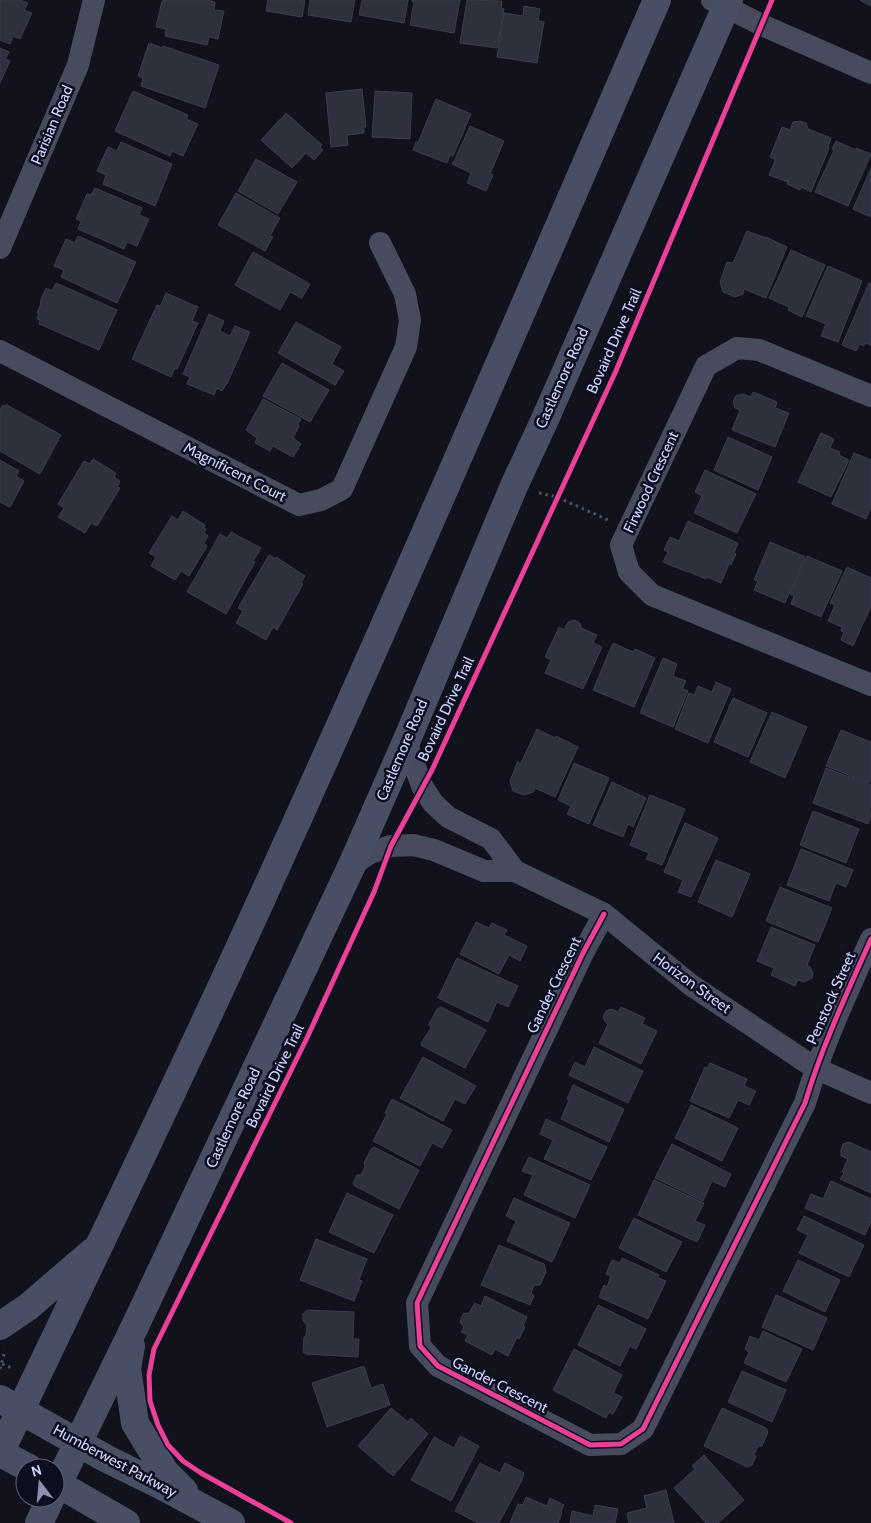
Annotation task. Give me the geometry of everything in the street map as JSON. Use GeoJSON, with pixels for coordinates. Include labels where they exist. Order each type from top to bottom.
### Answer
{"type":"FeatureCollection","features":[{"type":"Feature","properties":{"kind":"main road"},"geometry":{"type":"LineString","coordinates":[[15,1461],[0,1453],[10,1405],[101,1245],[247,932],[450,479],[657,0]]}},
{"type":"Feature","properties":{"kind":"main road","name":"Castlemore Road"},"geometry":{"type":"LineString","coordinates":[[65,1468],[136,1324],[352,865],[722,2]]}},
{"type":"Feature","properties":{"kind":"main road"},"geometry":{"type":"LineString","coordinates":[[0,1326],[28,1307],[101,1245]]}},
{"type":"Feature","properties":{"kind":"main road"},"geometry":{"type":"LineString","coordinates":[[136,1324],[127,1368],[135,1422],[165,1472],[202,1507]]}},
{"type":"Feature","properties":{"kind":"main road","name":"Humberwest Parkway"},"geometry":{"type":"LineString","coordinates":[[10,1405],[107,1459],[231,1523]]}},
{"type":"Feature","properties":{"kind":"main road"},"geometry":{"type":"LineString","coordinates":[[65,1493],[126,1523]]}},
{"type":"Feature","properties":{"kind":"main road","name":"Castlemore Road"},"geometry":{"type":"LineString","coordinates":[[39,1523],[46,1508]]}},
{"type":"Feature","properties":{"kind":"street","name":"Parisian Road"},"geometry":{"type":"LineString","coordinates":[[0,248],[78,65],[94,0]]}},
{"type":"Feature","properties":{"kind":"street"},"geometry":{"type":"LineString","coordinates":[[722,2],[762,25],[871,73]]}},
{"type":"Feature","properties":{"kind":"street","name":"Magnificent Court"},"geometry":{"type":"LineString","coordinates":[[0,351],[299,505],[321,500],[342,489],[406,347],[410,320],[405,294],[380,244]]}},
{"type":"Feature","properties":{"kind":"street","name":"Firwood Crescent"},"geometry":{"type":"LineString","coordinates":[[871,396],[759,350],[737,348],[706,366],[621,545],[629,572],[652,595],[871,686]]}},
{"type":"Feature","properties":{"kind":"street","name":"Horizon Street"},"geometry":{"type":"LineString","coordinates":[[406,742],[422,786],[433,803],[448,817],[491,839],[515,871]]}},
{"type":"Feature","properties":{"kind":"street","name":"Horizon Street"},"geometry":{"type":"LineString","coordinates":[[352,865],[370,853],[384,848],[413,845],[434,850],[484,870],[515,871],[604,914],[691,985],[815,1068],[871,1092]]}},
{"type":"Feature","properties":{"kind":"street","name":"Gander Crescent"},"geometry":{"type":"LineString","coordinates":[[604,914],[583,952],[417,1304],[420,1346],[438,1366],[590,1445],[621,1444],[643,1429],[805,1103],[815,1068]]}},
{"type":"Feature","properties":{"kind":"street","name":"Penstock Street"},"geometry":{"type":"LineString","coordinates":[[815,1068],[871,939]]}},
{"type":"Feature","properties":{"kind":"path"},"geometry":{"type":"LineString","coordinates":[[514,486],[557,497],[629,529]]}},
{"type":"Feature","properties":{"kind":"path"},"geometry":{"type":"LineString","coordinates":[[553,506],[561,488]]}},
{"type":"Feature","properties":{"kind":"path"},"geometry":{"type":"LineString","coordinates":[[2,1364],[12,1368]]}},
{"type":"Feature","properties":{"kind":"building"},"geometry":{"type":"Polygon","coordinates":[[[0,0],[20,0],[28,3],[24,10],[32,13],[20,39],[13,36],[10,44],[0,40],[0,0]]]}},
{"type":"Feature","properties":{"kind":"building"},"geometry":{"type":"Polygon","coordinates":[[[207,0],[215,2],[214,10],[224,11],[218,39],[209,37],[207,45],[165,36],[166,29],[156,27],[162,1],[207,0]]]}},
{"type":"Feature","properties":{"kind":"building"},"geometry":{"type":"Polygon","coordinates":[[[268,0],[305,0],[302,17],[266,11],[268,0]]]}},
{"type":"Feature","properties":{"kind":"building"},"geometry":{"type":"Polygon","coordinates":[[[310,0],[355,0],[351,22],[308,15],[310,0]]]}},
{"type":"Feature","properties":{"kind":"building"},"geometry":{"type":"Polygon","coordinates":[[[362,0],[408,0],[404,23],[359,15],[362,0]]]}},
{"type":"Feature","properties":{"kind":"building"},"geometry":{"type":"Polygon","coordinates":[[[412,0],[460,0],[454,33],[410,25],[414,2],[412,0]]]}},
{"type":"Feature","properties":{"kind":"building"},"geometry":{"type":"Polygon","coordinates":[[[467,0],[502,1],[501,8],[504,9],[497,48],[460,43],[467,0]]]}},
{"type":"Feature","properties":{"kind":"building"},"geometry":{"type":"Polygon","coordinates":[[[871,0],[871,6],[861,1],[871,0]]]}},
{"type":"Feature","properties":{"kind":"building"},"geometry":{"type":"Polygon","coordinates":[[[524,6],[540,9],[538,21],[544,22],[537,63],[497,57],[504,13],[523,16],[524,6]]]}},
{"type":"Feature","properties":{"kind":"building"},"geometry":{"type":"Polygon","coordinates":[[[149,43],[219,65],[205,108],[141,86],[143,78],[138,76],[149,43]]]}},
{"type":"Feature","properties":{"kind":"building"},"geometry":{"type":"Polygon","coordinates":[[[0,48],[9,52],[5,59],[10,61],[0,83],[0,48]]]}},
{"type":"Feature","properties":{"kind":"building"},"geometry":{"type":"Polygon","coordinates":[[[362,89],[366,127],[364,127],[364,133],[347,135],[348,145],[331,147],[326,93],[362,89]]]}},
{"type":"Feature","properties":{"kind":"building"},"geometry":{"type":"Polygon","coordinates":[[[133,91],[188,115],[186,119],[198,124],[183,156],[172,151],[170,156],[115,131],[133,91]]]}},
{"type":"Feature","properties":{"kind":"building"},"geometry":{"type":"Polygon","coordinates":[[[375,91],[412,93],[410,139],[372,137],[375,91]]]}},
{"type":"Feature","properties":{"kind":"building"},"geometry":{"type":"Polygon","coordinates":[[[436,99],[471,114],[453,156],[450,155],[447,163],[413,150],[416,142],[418,143],[436,99]]]}},
{"type":"Feature","properties":{"kind":"building"},"geometry":{"type":"Polygon","coordinates":[[[286,113],[322,145],[320,147],[323,150],[314,160],[306,153],[292,168],[261,140],[286,113]]]}},
{"type":"Feature","properties":{"kind":"building"},"geometry":{"type":"Polygon","coordinates":[[[800,121],[806,123],[808,129],[831,138],[829,148],[811,192],[801,187],[800,190],[787,184],[788,182],[769,175],[775,161],[775,159],[770,157],[782,127],[790,130],[793,122],[800,121]]]}},
{"type":"Feature","properties":{"kind":"building"},"geometry":{"type":"Polygon","coordinates":[[[470,126],[504,141],[490,174],[493,175],[486,191],[467,183],[471,173],[452,164],[470,126]]]}},
{"type":"Feature","properties":{"kind":"building"},"geometry":{"type":"Polygon","coordinates":[[[836,141],[871,154],[848,206],[815,192],[834,150],[832,149],[836,141]]]}},
{"type":"Feature","properties":{"kind":"building"},"geometry":{"type":"Polygon","coordinates":[[[121,142],[172,164],[155,206],[103,184],[106,175],[97,171],[108,147],[117,151],[121,142]]]}},
{"type":"Feature","properties":{"kind":"building"},"geometry":{"type":"Polygon","coordinates":[[[256,159],[297,182],[278,214],[238,191],[256,159]]]}},
{"type":"Feature","properties":{"kind":"building"},"geometry":{"type":"Polygon","coordinates":[[[871,168],[871,217],[853,209],[871,168]]]}},
{"type":"Feature","properties":{"kind":"building"},"geometry":{"type":"Polygon","coordinates":[[[95,188],[142,208],[139,215],[149,219],[137,246],[127,242],[124,249],[78,229],[81,221],[76,219],[87,194],[91,195],[95,188]]]}},
{"type":"Feature","properties":{"kind":"building"},"geometry":{"type":"Polygon","coordinates":[[[236,193],[280,218],[270,236],[273,237],[265,251],[218,225],[236,193]]]}},
{"type":"Feature","properties":{"kind":"building"},"geometry":{"type":"Polygon","coordinates":[[[747,231],[787,247],[766,298],[744,289],[743,294],[735,297],[723,292],[720,282],[727,262],[733,263],[747,231]]]}},
{"type":"Feature","properties":{"kind":"building"},"geometry":{"type":"Polygon","coordinates":[[[78,236],[136,262],[117,303],[61,277],[64,270],[54,266],[66,239],[75,243],[78,236]]]}},
{"type":"Feature","properties":{"kind":"building"},"geometry":{"type":"Polygon","coordinates":[[[791,250],[825,265],[802,317],[788,310],[789,307],[769,298],[791,250]]]}},
{"type":"Feature","properties":{"kind":"building"},"geometry":{"type":"Polygon","coordinates":[[[253,252],[310,284],[302,298],[290,292],[280,310],[235,285],[253,252]]]}},
{"type":"Feature","properties":{"kind":"building"},"geometry":{"type":"Polygon","coordinates":[[[828,266],[862,281],[838,342],[821,336],[826,324],[806,316],[828,266]]]}},
{"type":"Feature","properties":{"kind":"building"},"geometry":{"type":"Polygon","coordinates":[[[56,283],[117,310],[99,350],[39,324],[40,320],[37,319],[39,314],[37,313],[40,302],[46,288],[52,291],[56,283]]]}},
{"type":"Feature","properties":{"kind":"building"},"geometry":{"type":"Polygon","coordinates":[[[869,283],[871,284],[871,345],[865,343],[864,346],[860,344],[856,351],[842,345],[869,283]]]}},
{"type":"Feature","properties":{"kind":"building"},"geometry":{"type":"Polygon","coordinates":[[[166,293],[198,307],[192,321],[198,323],[177,369],[175,368],[171,377],[132,359],[157,305],[160,306],[166,293]]]}},
{"type":"Feature","properties":{"kind":"building"},"geometry":{"type":"Polygon","coordinates":[[[209,314],[224,321],[220,331],[230,336],[235,326],[250,332],[227,384],[222,391],[217,388],[214,395],[187,384],[190,377],[183,374],[209,314]]]}},
{"type":"Feature","properties":{"kind":"building"},"geometry":{"type":"Polygon","coordinates":[[[296,322],[341,347],[332,364],[344,371],[335,385],[278,353],[296,322]]]}},
{"type":"Feature","properties":{"kind":"building"},"geometry":{"type":"Polygon","coordinates":[[[282,363],[329,390],[310,422],[263,396],[282,363]]]}},
{"type":"Feature","properties":{"kind":"building"},"geometry":{"type":"Polygon","coordinates":[[[753,392],[777,402],[775,408],[789,413],[775,447],[732,430],[740,410],[735,408],[733,402],[736,396],[743,394],[751,397],[753,392]]]}},
{"type":"Feature","properties":{"kind":"building"},"geometry":{"type":"Polygon","coordinates":[[[263,399],[301,419],[293,438],[301,444],[293,457],[273,446],[270,451],[255,443],[257,438],[246,430],[263,399]]]}},
{"type":"Feature","properties":{"kind":"building"},"geometry":{"type":"Polygon","coordinates":[[[7,405],[61,435],[40,474],[0,451],[0,410],[2,406],[7,405]]]}},
{"type":"Feature","properties":{"kind":"building"},"geometry":{"type":"Polygon","coordinates":[[[821,433],[834,439],[830,448],[840,452],[839,455],[849,460],[831,497],[798,482],[821,433]]]}},
{"type":"Feature","properties":{"kind":"building"},"geometry":{"type":"Polygon","coordinates":[[[728,437],[772,457],[758,490],[714,470],[728,437]]]}},
{"type":"Feature","properties":{"kind":"building"},"geometry":{"type":"Polygon","coordinates":[[[854,453],[871,460],[871,507],[866,519],[832,504],[854,453]]]}},
{"type":"Feature","properties":{"kind":"building"},"geometry":{"type":"Polygon","coordinates":[[[93,459],[116,473],[114,477],[120,481],[117,487],[120,488],[97,526],[91,523],[85,533],[58,517],[64,508],[58,504],[84,461],[90,464],[93,459]]]}},
{"type":"Feature","properties":{"kind":"building"},"geometry":{"type":"Polygon","coordinates":[[[0,460],[19,471],[16,476],[24,481],[10,507],[0,502],[0,460]]]}},
{"type":"Feature","properties":{"kind":"building"},"geometry":{"type":"Polygon","coordinates":[[[705,470],[756,494],[737,533],[694,513],[702,496],[695,492],[705,470]]]}},
{"type":"Feature","properties":{"kind":"building"},"geometry":{"type":"Polygon","coordinates":[[[183,511],[205,525],[204,533],[208,536],[204,543],[207,546],[189,576],[181,571],[175,580],[151,566],[156,557],[149,553],[172,516],[178,520],[183,511]]]}},
{"type":"Feature","properties":{"kind":"building"},"geometry":{"type":"Polygon","coordinates":[[[688,521],[738,543],[734,553],[736,554],[731,565],[729,564],[721,583],[663,562],[668,552],[664,550],[670,537],[679,541],[688,521]]]}},
{"type":"Feature","properties":{"kind":"building"},"geometry":{"type":"Polygon","coordinates":[[[231,532],[261,548],[226,614],[187,592],[220,534],[227,538],[231,532]]]}},
{"type":"Feature","properties":{"kind":"building"},"geometry":{"type":"Polygon","coordinates":[[[770,542],[805,557],[785,603],[754,590],[758,581],[754,580],[770,542]]]}},
{"type":"Feature","properties":{"kind":"building"},"geometry":{"type":"Polygon","coordinates":[[[269,555],[276,559],[276,557],[305,576],[301,583],[303,584],[277,630],[273,627],[266,640],[236,623],[243,611],[238,608],[269,555]]]}},
{"type":"Feature","properties":{"kind":"building"},"geometry":{"type":"Polygon","coordinates":[[[807,556],[842,571],[821,617],[791,604],[794,596],[790,594],[807,556]]]}},
{"type":"Feature","properties":{"kind":"building"},"geometry":{"type":"Polygon","coordinates":[[[847,567],[871,578],[871,606],[853,646],[841,640],[844,632],[841,631],[842,627],[828,621],[835,605],[830,603],[847,567]]]}},
{"type":"Feature","properties":{"kind":"building"},"geometry":{"type":"Polygon","coordinates":[[[574,620],[580,623],[581,628],[597,635],[593,643],[602,647],[583,689],[545,673],[551,660],[545,657],[559,627],[564,630],[568,622],[574,620]]]}},
{"type":"Feature","properties":{"kind":"building"},"geometry":{"type":"Polygon","coordinates":[[[613,643],[633,652],[635,649],[655,658],[634,707],[593,690],[613,643]]]}},
{"type":"Feature","properties":{"kind":"building"},"geometry":{"type":"Polygon","coordinates":[[[663,658],[677,664],[673,676],[686,681],[682,689],[688,691],[673,727],[640,713],[663,658]]]}},
{"type":"Feature","properties":{"kind":"building"},"geometry":{"type":"Polygon","coordinates":[[[716,682],[731,689],[708,743],[675,729],[689,693],[694,695],[698,686],[712,692],[716,682]]]}},
{"type":"Feature","properties":{"kind":"building"},"geometry":{"type":"Polygon","coordinates":[[[733,698],[767,713],[748,757],[714,742],[733,698]]]}},
{"type":"Feature","properties":{"kind":"building"},"geometry":{"type":"Polygon","coordinates":[[[772,712],[807,727],[785,778],[750,762],[772,712]]]}},
{"type":"Feature","properties":{"kind":"building"},"geometry":{"type":"Polygon","coordinates":[[[537,729],[578,747],[555,797],[535,788],[533,792],[524,795],[513,791],[510,781],[518,761],[520,765],[537,729]]]}},
{"type":"Feature","properties":{"kind":"building"},"geometry":{"type":"Polygon","coordinates":[[[841,730],[871,742],[871,779],[869,783],[826,766],[841,730]]]}},
{"type":"Feature","properties":{"kind":"building"},"geometry":{"type":"Polygon","coordinates":[[[574,763],[609,778],[589,824],[567,814],[571,806],[558,800],[574,763]]]}},
{"type":"Feature","properties":{"kind":"building"},"geometry":{"type":"Polygon","coordinates":[[[826,768],[871,785],[871,805],[869,811],[871,815],[868,824],[813,803],[826,768]]]}},
{"type":"Feature","properties":{"kind":"building"},"geometry":{"type":"Polygon","coordinates":[[[612,782],[646,798],[633,827],[628,824],[623,837],[593,825],[612,782]]]}},
{"type":"Feature","properties":{"kind":"building"},"geometry":{"type":"Polygon","coordinates":[[[650,795],[685,809],[662,865],[646,859],[649,853],[630,845],[650,795]]]}},
{"type":"Feature","properties":{"kind":"building"},"geometry":{"type":"Polygon","coordinates":[[[813,811],[859,829],[846,863],[800,845],[813,811]]]}},
{"type":"Feature","properties":{"kind":"building"},"geometry":{"type":"Polygon","coordinates":[[[685,823],[718,838],[691,897],[678,892],[683,880],[664,872],[685,823]]]}},
{"type":"Feature","properties":{"kind":"building"},"geometry":{"type":"Polygon","coordinates":[[[801,849],[853,870],[846,887],[836,883],[829,901],[787,885],[801,849]]]}},
{"type":"Feature","properties":{"kind":"building"},"geometry":{"type":"Polygon","coordinates":[[[716,860],[750,874],[732,917],[698,902],[716,860]]]}},
{"type":"Feature","properties":{"kind":"building"},"geometry":{"type":"Polygon","coordinates":[[[780,887],[832,908],[818,942],[766,921],[780,887]]]}},
{"type":"Feature","properties":{"kind":"building"},"geometry":{"type":"Polygon","coordinates":[[[476,922],[489,928],[492,923],[507,930],[504,935],[527,946],[520,961],[509,955],[499,974],[460,954],[476,922]]]}},
{"type":"Feature","properties":{"kind":"building"},"geometry":{"type":"Polygon","coordinates":[[[771,927],[815,945],[807,965],[813,973],[812,978],[804,982],[798,980],[795,986],[771,975],[774,968],[757,961],[771,927]]]}},
{"type":"Feature","properties":{"kind":"building"},"geometry":{"type":"Polygon","coordinates":[[[457,958],[518,986],[508,1007],[497,1002],[488,1022],[438,998],[457,958]]]}},
{"type":"Feature","properties":{"kind":"building"},"geometry":{"type":"Polygon","coordinates":[[[441,1007],[486,1030],[465,1068],[422,1046],[421,1043],[431,1028],[429,1024],[437,1009],[441,1007]]]}},
{"type":"Feature","properties":{"kind":"building"},"geometry":{"type":"Polygon","coordinates":[[[621,1007],[645,1018],[642,1024],[657,1031],[641,1064],[599,1043],[608,1024],[603,1017],[606,1011],[612,1009],[618,1012],[621,1007]]]}},
{"type":"Feature","properties":{"kind":"building"},"geometry":{"type":"Polygon","coordinates":[[[594,1047],[643,1071],[628,1103],[569,1075],[575,1062],[585,1067],[594,1047]]]}},
{"type":"Feature","properties":{"kind":"building"},"geometry":{"type":"Polygon","coordinates":[[[423,1057],[476,1086],[465,1104],[455,1099],[443,1121],[400,1098],[423,1057]]]}},
{"type":"Feature","properties":{"kind":"building"},"geometry":{"type":"Polygon","coordinates":[[[710,1063],[747,1079],[744,1086],[756,1091],[749,1105],[738,1100],[729,1118],[690,1101],[705,1067],[707,1068],[710,1063]]]}},
{"type":"Feature","properties":{"kind":"building"},"geometry":{"type":"Polygon","coordinates":[[[573,1085],[624,1109],[609,1142],[561,1119],[573,1085]]]}},
{"type":"Feature","properties":{"kind":"building"},"geometry":{"type":"Polygon","coordinates":[[[392,1099],[452,1130],[442,1148],[432,1143],[420,1166],[373,1141],[387,1114],[385,1113],[392,1099]]]}},
{"type":"Feature","properties":{"kind":"building"},"geometry":{"type":"Polygon","coordinates":[[[691,1105],[738,1128],[722,1161],[675,1138],[691,1105]]]}},
{"type":"Feature","properties":{"kind":"building"},"geometry":{"type":"Polygon","coordinates":[[[546,1119],[607,1147],[591,1180],[544,1159],[553,1140],[540,1134],[546,1119]]]}},
{"type":"Feature","properties":{"kind":"building"},"geometry":{"type":"Polygon","coordinates":[[[849,1142],[871,1152],[871,1193],[840,1179],[848,1159],[841,1156],[841,1150],[843,1144],[849,1142]]]}},
{"type":"Feature","properties":{"kind":"building"},"geometry":{"type":"Polygon","coordinates":[[[672,1144],[731,1174],[725,1187],[712,1181],[703,1201],[655,1178],[672,1144]]]}},
{"type":"Feature","properties":{"kind":"building"},"geometry":{"type":"Polygon","coordinates":[[[374,1147],[419,1170],[399,1209],[355,1186],[353,1183],[357,1175],[361,1175],[365,1167],[364,1163],[374,1147]]]}},
{"type":"Feature","properties":{"kind":"building"},"geometry":{"type":"Polygon","coordinates":[[[529,1157],[590,1185],[575,1218],[524,1195],[533,1175],[522,1171],[529,1157]]]}},
{"type":"Feature","properties":{"kind":"building"},"geometry":{"type":"Polygon","coordinates":[[[654,1180],[704,1203],[695,1221],[705,1225],[697,1242],[638,1215],[654,1180]]]}},
{"type":"Feature","properties":{"kind":"building"},"geometry":{"type":"Polygon","coordinates":[[[831,1181],[871,1199],[871,1221],[865,1235],[805,1208],[811,1194],[823,1199],[831,1181]]]}},
{"type":"Feature","properties":{"kind":"building"},"geometry":{"type":"Polygon","coordinates":[[[347,1193],[393,1215],[374,1253],[329,1232],[347,1193]]]}},
{"type":"Feature","properties":{"kind":"building"},"geometry":{"type":"Polygon","coordinates":[[[514,1198],[570,1223],[552,1262],[507,1241],[516,1221],[506,1216],[514,1198]]]}},
{"type":"Feature","properties":{"kind":"building"},"geometry":{"type":"Polygon","coordinates":[[[804,1216],[864,1245],[849,1277],[799,1253],[808,1235],[797,1230],[804,1216]]]}},
{"type":"Feature","properties":{"kind":"building"},"geometry":{"type":"Polygon","coordinates":[[[634,1218],[682,1242],[666,1272],[619,1248],[634,1218]]]}},
{"type":"Feature","properties":{"kind":"building"},"geometry":{"type":"Polygon","coordinates":[[[316,1239],[367,1259],[359,1280],[362,1281],[354,1301],[300,1280],[316,1239]]]}},
{"type":"Feature","properties":{"kind":"building"},"geometry":{"type":"Polygon","coordinates":[[[499,1245],[544,1264],[546,1272],[540,1285],[534,1285],[531,1293],[534,1296],[530,1305],[481,1285],[499,1245]]]}},
{"type":"Feature","properties":{"kind":"building"},"geometry":{"type":"Polygon","coordinates":[[[622,1258],[659,1275],[658,1278],[666,1281],[648,1319],[599,1297],[604,1285],[607,1287],[611,1276],[606,1274],[612,1260],[620,1263],[622,1258]]]}},
{"type":"Feature","properties":{"kind":"building"},"geometry":{"type":"Polygon","coordinates":[[[798,1260],[840,1280],[825,1312],[783,1291],[798,1260]]]}},
{"type":"Feature","properties":{"kind":"building"},"geometry":{"type":"Polygon","coordinates":[[[776,1295],[827,1318],[813,1350],[762,1327],[776,1295]]]}},
{"type":"Feature","properties":{"kind":"building"},"geometry":{"type":"Polygon","coordinates":[[[485,1296],[527,1317],[523,1326],[525,1327],[519,1339],[517,1337],[508,1356],[495,1349],[492,1355],[465,1341],[468,1335],[461,1332],[464,1327],[460,1322],[463,1314],[469,1313],[475,1303],[481,1306],[485,1296]]]}},
{"type":"Feature","properties":{"kind":"building"},"geometry":{"type":"Polygon","coordinates":[[[598,1305],[646,1329],[636,1349],[630,1346],[620,1366],[578,1345],[598,1305]]]}},
{"type":"Feature","properties":{"kind":"building"},"geometry":{"type":"Polygon","coordinates":[[[307,1310],[354,1312],[353,1339],[359,1339],[358,1357],[306,1354],[303,1352],[307,1325],[303,1321],[303,1314],[307,1310]]]}},
{"type":"Feature","properties":{"kind":"building"},"geometry":{"type":"Polygon","coordinates":[[[763,1331],[802,1349],[786,1382],[744,1363],[749,1352],[745,1349],[750,1336],[759,1340],[763,1331]]]}},
{"type":"Feature","properties":{"kind":"building"},"geometry":{"type":"Polygon","coordinates":[[[574,1349],[622,1375],[613,1393],[622,1397],[613,1414],[609,1412],[606,1418],[553,1390],[574,1349]]]}},
{"type":"Feature","properties":{"kind":"building"},"geometry":{"type":"Polygon","coordinates":[[[364,1366],[371,1388],[383,1384],[390,1405],[327,1427],[312,1383],[364,1366]]]}},
{"type":"Feature","properties":{"kind":"building"},"geometry":{"type":"Polygon","coordinates":[[[742,1371],[786,1390],[772,1422],[728,1402],[742,1371]]]}},
{"type":"Feature","properties":{"kind":"building"},"geometry":{"type":"Polygon","coordinates":[[[391,1408],[408,1422],[411,1418],[428,1434],[393,1476],[358,1446],[391,1408]]]}},
{"type":"Feature","properties":{"kind":"building"},"geometry":{"type":"Polygon","coordinates":[[[722,1408],[766,1428],[768,1432],[762,1446],[758,1446],[752,1465],[747,1467],[704,1446],[722,1408]]]}},
{"type":"Feature","properties":{"kind":"building"},"geometry":{"type":"Polygon","coordinates":[[[460,1436],[479,1446],[451,1501],[411,1480],[434,1437],[454,1448],[460,1436]]]}},
{"type":"Feature","properties":{"kind":"building"},"geometry":{"type":"Polygon","coordinates":[[[704,1455],[744,1500],[718,1523],[706,1523],[674,1488],[695,1469],[692,1466],[704,1455]]]}},
{"type":"Feature","properties":{"kind":"building"},"geometry":{"type":"Polygon","coordinates":[[[480,1463],[500,1473],[505,1463],[524,1473],[499,1523],[478,1523],[455,1511],[480,1463]]]}},
{"type":"Feature","properties":{"kind":"building"},"geometry":{"type":"Polygon","coordinates":[[[666,1490],[674,1523],[629,1523],[627,1513],[647,1508],[644,1496],[666,1490]]]}},
{"type":"Feature","properties":{"kind":"building"},"geometry":{"type":"Polygon","coordinates":[[[526,1497],[547,1506],[550,1498],[564,1505],[558,1523],[510,1523],[518,1504],[523,1505],[526,1497]]]}},
{"type":"Feature","properties":{"kind":"building"},"geometry":{"type":"Polygon","coordinates":[[[595,1505],[618,1509],[615,1523],[570,1523],[572,1511],[593,1516],[595,1505]]]}},
{"type":"Feature","properties":{"kind":"cycle path","name":"Bovaird Drive Trail"},"geometry":{"type":"LineString","coordinates":[[291,1523],[201,1473],[183,1461],[168,1445],[158,1425],[150,1401],[149,1375],[154,1349],[306,1040],[374,892],[391,846],[432,770],[615,373],[772,0]]}},
{"type":"Feature","properties":{"kind":"cycle path"},"geometry":{"type":"LineString","coordinates":[[604,914],[583,953],[417,1303],[420,1346],[438,1366],[590,1445],[621,1444],[643,1429],[805,1103],[827,1040],[871,939]]}}]}
